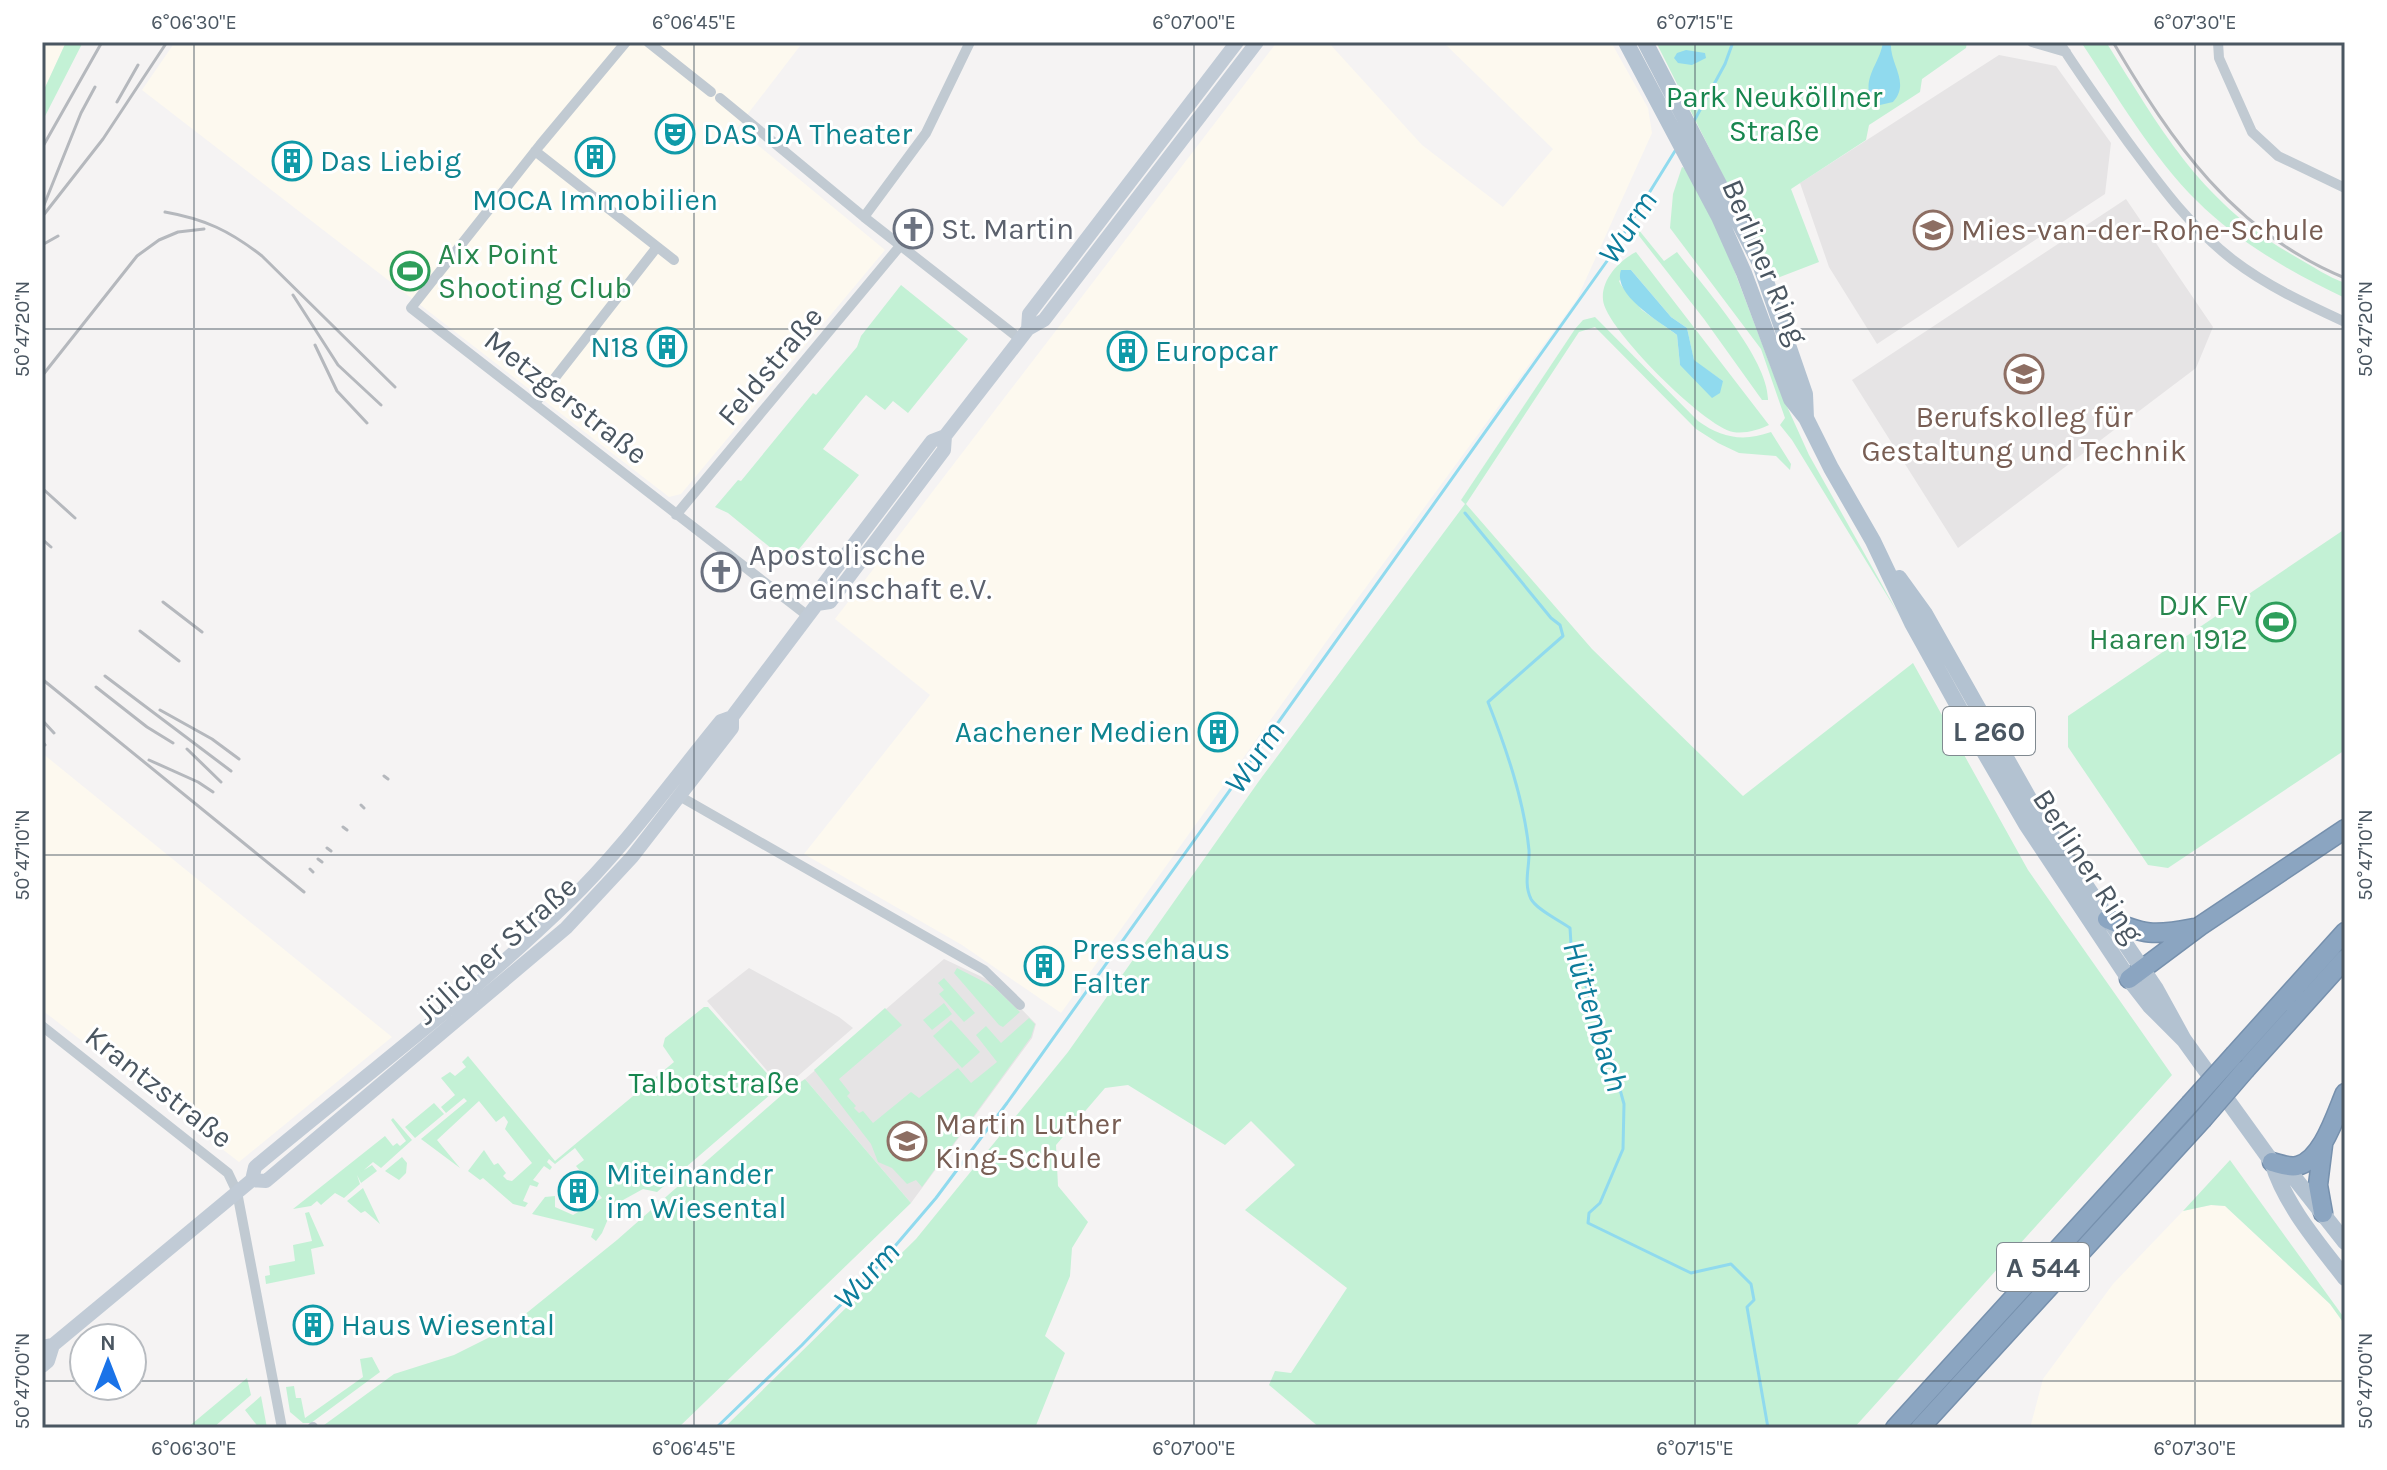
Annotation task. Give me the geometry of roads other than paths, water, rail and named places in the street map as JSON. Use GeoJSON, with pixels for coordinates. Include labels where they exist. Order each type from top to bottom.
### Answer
{"type":"FeatureCollection","features":[{"type":"Feature","properties":{"kind":"highway"},"geometry":{"type":"LineString","coordinates":[[2135,974],[2200,926],[2345,829]]}},
{"type":"Feature","properties":{"kind":"highway"},"geometry":{"type":"LineString","coordinates":[[2107,919],[2149,934],[2167,934],[2200,926]]}},
{"type":"Feature","properties":{"kind":"highway","name":"A 544"},"geometry":{"type":"LineString","coordinates":[[1920,1428],[2202,1120],[2240,1061],[2345,932]]}},
{"type":"Feature","properties":{"kind":"highway","name":"A 544"},"geometry":{"type":"LineString","coordinates":[[1895,1428],[2190,1104],[2240,1061],[2345,959]]}},
{"type":"Feature","properties":{"kind":"highway"},"geometry":{"type":"LineString","coordinates":[[2272,1162],[2299,1166],[2311,1160],[2323,1142],[2345,1093]]}},
{"type":"Feature","properties":{"kind":"highway"},"geometry":{"type":"LineString","coordinates":[[2323,1142],[2318,1185],[2323,1213]]}},
{"type":"Feature","properties":{"kind":"main road","name":"Jülicher Straße"},"geometry":{"type":"LineString","coordinates":[[1024,334],[1029,314],[1237,42]]}},
{"type":"Feature","properties":{"kind":"main road","name":"Jülicher Straße"},"geometry":{"type":"LineString","coordinates":[[42,1366],[48,1361],[48,1346],[252,1180],[255,1167],[569,902],[721,721],[732,717],[813,610],[817,592],[932,441],[945,436],[1024,334],[1044,320],[1257,42]]}},
{"type":"Feature","properties":{"kind":"main road","name":"Berliner Ring"},"geometry":{"type":"LineString","coordinates":[[1626,42],[1690,161],[1744,273],[1791,399],[1806,418],[1873,541],[1912,623],[2026,824],[2135,974],[2156,989],[2184,1040],[2272,1162],[2278,1183],[2345,1278]]}},
{"type":"Feature","properties":{"kind":"main road","name":"Berliner Ring"},"geometry":{"type":"LineString","coordinates":[[1645,42],[1759,261],[1805,394],[1806,418]]}},
{"type":"Feature","properties":{"kind":"main road","name":"Berliner Ring"},"geometry":{"type":"LineString","coordinates":[[1873,541],[1925,614],[2040,818],[2107,919],[2135,974]]}},
{"type":"Feature","properties":{"kind":"main road","name":"Jülicher Straße"},"geometry":{"type":"LineString","coordinates":[[252,1180],[266,1181],[566,928],[632,857],[681,797],[732,728],[732,717]]}},
{"type":"Feature","properties":{"kind":"main road"},"geometry":{"type":"LineString","coordinates":[[667,788],[681,797]]}},
{"type":"Feature","properties":{"kind":"main road"},"geometry":{"type":"LineString","coordinates":[[443,1011],[454,1024]]}},
{"type":"Feature","properties":{"kind":"main road"},"geometry":{"type":"LineString","coordinates":[[350,1089],[361,1102]]}},
{"type":"Feature","properties":{"kind":"main road","name":"Berliner Ring"},"geometry":{"type":"LineString","coordinates":[[2272,1162],[2293,1176],[2345,1242]]}},
{"type":"Feature","properties":{"kind":"street","name":"Metzgerstraße"},"geometry":{"type":"LineString","coordinates":[[626,42],[411,308],[536,402],[676,515],[813,610]]}},
{"type":"Feature","properties":{"kind":"street"},"geometry":{"type":"LineString","coordinates":[[648,42],[900,246],[1024,334]]}},
{"type":"Feature","properties":{"kind":"street"},"geometry":{"type":"LineString","coordinates":[[864,217],[926,133],[970,42]]}},
{"type":"Feature","properties":{"kind":"street"},"geometry":{"type":"LineString","coordinates":[[2032,42],[2062,47],[2151,174],[2190,221],[2231,258],[2305,304],[2345,322]]}},
{"type":"Feature","properties":{"kind":"street"},"geometry":{"type":"LineString","coordinates":[[2218,42],[2219,58],[2252,132],[2278,156],[2345,188]]}},
{"type":"Feature","properties":{"kind":"street"},"geometry":{"type":"LineString","coordinates":[[535,151],[674,260]]}},
{"type":"Feature","properties":{"kind":"street","name":"Feldstraße"},"geometry":{"type":"LineString","coordinates":[[676,515],[900,246]]}},
{"type":"Feature","properties":{"kind":"street"},"geometry":{"type":"LineString","coordinates":[[536,402],[657,247]]}},
{"type":"Feature","properties":{"kind":"street"},"geometry":{"type":"LineString","coordinates":[[681,797],[984,970],[1020,1005]]}},
{"type":"Feature","properties":{"kind":"street","name":"Krantzstraße"},"geometry":{"type":"LineString","coordinates":[[42,1026],[221,1165],[237,1192]]}},
{"type":"Feature","properties":{"kind":"street"},"geometry":{"type":"LineString","coordinates":[[237,1192],[282,1428]]}},
{"type":"Feature","properties":{"kind":"water"},"geometry":{"type":"Polygon","coordinates":[[[1883,42],[1891,42],[1900,87],[1893,102],[1880,105],[1871,101],[1869,84],[1883,42]]]}},
{"type":"Feature","properties":{"kind":"water"},"geometry":{"type":"Polygon","coordinates":[[[1686,50],[1705,53],[1706,58],[1692,65],[1678,63],[1674,58],[1677,53],[1686,50]]]}},
{"type":"Feature","properties":{"kind":"water"},"geometry":{"type":"Polygon","coordinates":[[[1621,270],[1631,270],[1671,317],[1687,328],[1694,360],[1723,381],[1720,393],[1712,398],[1680,365],[1677,335],[1630,298],[1620,279],[1621,270]]]}},
{"type":"Feature","properties":{"kind":"waterway","name":"Wurm"},"geometry":{"type":"LineString","coordinates":[[1694,121],[1725,64],[1733,42]]}},
{"type":"Feature","properties":{"kind":"waterway","name":"Wurm"},"geometry":{"type":"LineString","coordinates":[[716,1428],[878,1266],[936,1198],[1007,1103],[1607,261],[1675,151]]}},
{"type":"Feature","properties":{"kind":"waterway","name":"Hüttenbach"},"geometry":{"type":"LineString","coordinates":[[1465,513],[1560,625],[1563,636],[1488,702],[1519,793],[1529,850],[1527,881],[1531,899],[1570,928],[1571,944],[1611,1057],[1624,1104],[1623,1149],[1600,1203],[1589,1213],[1588,1223],[1691,1273],[1731,1264],[1751,1284],[1754,1300],[1747,1307],[1768,1428]]}},
{"type":"Feature","properties":{"kind":"railway"},"geometry":{"type":"LineString","coordinates":[[42,148],[102,42]]}},
{"type":"Feature","properties":{"kind":"railway"},"geometry":{"type":"LineString","coordinates":[[42,217],[103,139],[167,42]]}},
{"type":"Feature","properties":{"kind":"railway"},"geometry":{"type":"LineString","coordinates":[[2113,42],[2158,115],[2209,180],[2270,236],[2305,259],[2345,278]]}},
{"type":"Feature","properties":{"kind":"railway"},"geometry":{"type":"LineString","coordinates":[[117,102],[138,65]]}},
{"type":"Feature","properties":{"kind":"railway"},"geometry":{"type":"LineString","coordinates":[[44,205],[81,113],[95,87]]}},
{"type":"Feature","properties":{"kind":"railway"},"geometry":{"type":"LineString","coordinates":[[165,212],[216,227],[262,256],[395,387]]}},
{"type":"Feature","properties":{"kind":"railway"},"geometry":{"type":"LineString","coordinates":[[42,376],[137,256],[159,240],[178,232],[204,229]]}},
{"type":"Feature","properties":{"kind":"railway"},"geometry":{"type":"LineString","coordinates":[[42,245],[58,236]]}},
{"type":"Feature","properties":{"kind":"railway"},"geometry":{"type":"LineString","coordinates":[[293,295],[338,365],[381,405]]}},
{"type":"Feature","properties":{"kind":"railway"},"geometry":{"type":"LineString","coordinates":[[315,345],[337,391],[367,423]]}},
{"type":"Feature","properties":{"kind":"railway"},"geometry":{"type":"LineString","coordinates":[[42,488],[75,518]]}},
{"type":"Feature","properties":{"kind":"railway"},"geometry":{"type":"LineString","coordinates":[[42,539],[51,547]]}},
{"type":"Feature","properties":{"kind":"railway"},"geometry":{"type":"LineString","coordinates":[[163,602],[202,632]]}},
{"type":"Feature","properties":{"kind":"railway"},"geometry":{"type":"LineString","coordinates":[[140,631],[179,661]]}},
{"type":"Feature","properties":{"kind":"railway"},"geometry":{"type":"LineString","coordinates":[[105,676],[231,771]]}},
{"type":"Feature","properties":{"kind":"railway"},"geometry":{"type":"LineString","coordinates":[[42,679],[304,892]]}},
{"type":"Feature","properties":{"kind":"railway"},"geometry":{"type":"LineString","coordinates":[[96,687],[173,743]]}},
{"type":"Feature","properties":{"kind":"railway"},"geometry":{"type":"LineString","coordinates":[[160,710],[212,739],[239,759]]}},
{"type":"Feature","properties":{"kind":"railway"},"geometry":{"type":"LineString","coordinates":[[42,720],[54,733]]}},
{"type":"Feature","properties":{"kind":"railway"},"geometry":{"type":"LineString","coordinates":[[42,741],[45,745]]}},
{"type":"Feature","properties":{"kind":"railway"},"geometry":{"type":"LineString","coordinates":[[187,749],[221,782]]}},
{"type":"Feature","properties":{"kind":"railway"},"geometry":{"type":"LineString","coordinates":[[149,760],[213,792]]}},
{"type":"Feature","properties":{"kind":"railway"},"geometry":{"type":"LineString","coordinates":[[384,776],[388,779]]}},
{"type":"Feature","properties":{"kind":"railway"},"geometry":{"type":"LineString","coordinates":[[361,805],[364,808]]}},
{"type":"Feature","properties":{"kind":"railway"},"geometry":{"type":"LineString","coordinates":[[343,827],[347,830]]}},
{"type":"Feature","properties":{"kind":"railway"},"geometry":{"type":"LineString","coordinates":[[327,848],[331,851]]}},
{"type":"Feature","properties":{"kind":"railway"},"geometry":{"type":"LineString","coordinates":[[318,859],[322,862]]}},
{"type":"Feature","properties":{"kind":"railway"},"geometry":{"type":"LineString","coordinates":[[310,869],[313,872]]}},
{"type":"Feature","properties":{"kind":"place","name":"DAS DA Theater"},"geometry":{"type":"Point","coordinates":[675,134]}},
{"type":"Feature","properties":{"kind":"place","name":"MOCA Immobilien"},"geometry":{"type":"Point","coordinates":[595,157]}},
{"type":"Feature","properties":{"kind":"place","name":"Das Liebig"},"geometry":{"type":"Point","coordinates":[292,161]}},
{"type":"Feature","properties":{"kind":"place","name":"St. Martin"},"geometry":{"type":"Point","coordinates":[913,229]}},
{"type":"Feature","properties":{"kind":"place","name":"Mies-van-der-Rohe-Schule"},"geometry":{"type":"Point","coordinates":[1933,230]}},
{"type":"Feature","properties":{"kind":"place","name":"Aix Point Shooting Club"},"geometry":{"type":"Point","coordinates":[410,271]}},
{"type":"Feature","properties":{"kind":"place","name":"N18"},"geometry":{"type":"Point","coordinates":[667,347]}},
{"type":"Feature","properties":{"kind":"place","name":"Europcar"},"geometry":{"type":"Point","coordinates":[1127,351]}},
{"type":"Feature","properties":{"kind":"place","name":"Berufskolleg für Gestaltung und Technik"},"geometry":{"type":"Point","coordinates":[2024,374]}},
{"type":"Feature","properties":{"kind":"place","name":"Apostolische Gemeinschaft e.V."},"geometry":{"type":"Point","coordinates":[721,572]}},
{"type":"Feature","properties":{"kind":"place","name":"DJK FV Haaren 1912"},"geometry":{"type":"Point","coordinates":[2276,622]}},
{"type":"Feature","properties":{"kind":"place","name":"Aachener Medien"},"geometry":{"type":"Point","coordinates":[1218,732]}},
{"type":"Feature","properties":{"kind":"place","name":"Pressehaus Falter"},"geometry":{"type":"Point","coordinates":[1044,966]}},
{"type":"Feature","properties":{"kind":"place","name":"Martin Luther King-Schule"},"geometry":{"type":"Point","coordinates":[907,1141]}},
{"type":"Feature","properties":{"kind":"place","name":"Miteinander im Wiesental"},"geometry":{"type":"Point","coordinates":[578,1191]}},
{"type":"Feature","properties":{"kind":"place","name":"Haus Wiesental"},"geometry":{"type":"Point","coordinates":[313,1325]}},
{"type":"Feature","properties":{"kind":"park label","name":"Park Neuköllner Straße"},"geometry":{"type":"Point","coordinates":[1774,114]}},
{"type":"Feature","properties":{"kind":"park label","name":"Talbotstraße"},"geometry":{"type":"Point","coordinates":[714,1083]}}]}
